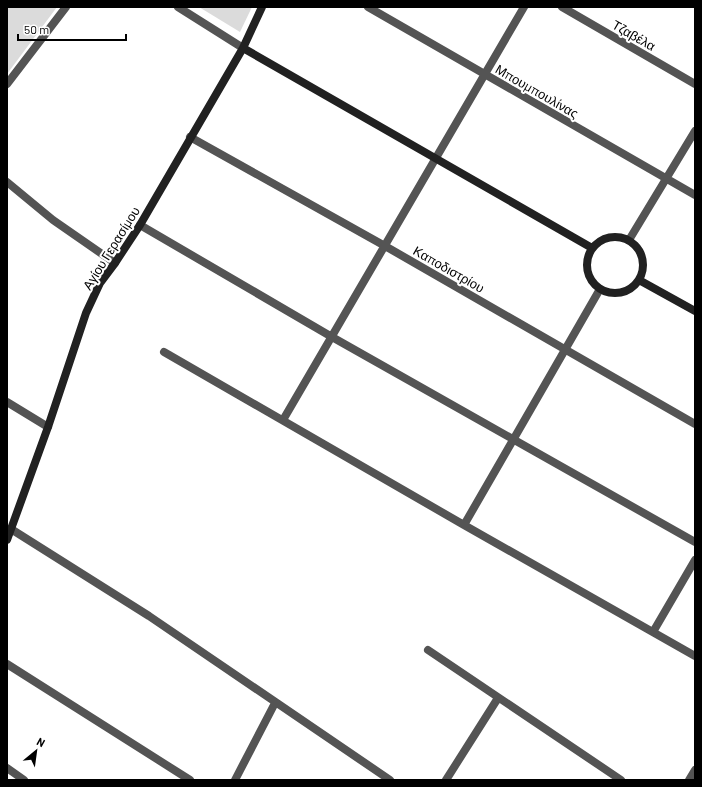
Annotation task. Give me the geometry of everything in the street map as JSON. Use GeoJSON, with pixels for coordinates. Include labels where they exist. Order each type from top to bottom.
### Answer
{"type":"FeatureCollection","features":[{"type":"Feature","properties":{"kind":"street"},"geometry":{"type":"LineString","coordinates":[[7,84],[66,7]]}},
{"type":"Feature","properties":{"kind":"street"},"geometry":{"type":"LineString","coordinates":[[178,7],[243,48],[592,248]]}},
{"type":"Feature","properties":{"kind":"street","name":"Αγίου Γερασίμου"},"geometry":{"type":"LineString","coordinates":[[7,540],[48,427],[86,313],[100,283],[140,225],[243,48],[262,7]]}},
{"type":"Feature","properties":{"kind":"street","name":"Μπουμπουλίνας"},"geometry":{"type":"LineString","coordinates":[[368,7],[695,195]]}},
{"type":"Feature","properties":{"kind":"street"},"geometry":{"type":"LineString","coordinates":[[283,420],[524,7]]}},
{"type":"Feature","properties":{"kind":"street","name":"Τζαβέλα"},"geometry":{"type":"LineString","coordinates":[[562,7],[695,84]]}},
{"type":"Feature","properties":{"kind":"street"},"geometry":{"type":"LineString","coordinates":[[629,240],[695,131]]}},
{"type":"Feature","properties":{"kind":"street","name":"Καποδιστρίου"},"geometry":{"type":"LineString","coordinates":[[190,137],[385,246],[695,424]]}},
{"type":"Feature","properties":{"kind":"street"},"geometry":{"type":"LineString","coordinates":[[7,182],[53,220],[115,263]]}},
{"type":"Feature","properties":{"kind":"street"},"geometry":{"type":"LineString","coordinates":[[140,225],[332,337],[695,542]]}},
{"type":"Feature","properties":{"kind":"street"},"geometry":{"type":"LineString","coordinates":[[619,237],[629,240],[637,247],[642,258],[643,269],[639,280],[634,286],[624,292],[611,293],[600,289],[591,279],[587,266],[588,257],[592,248],[597,243],[607,238],[619,237]]}},
{"type":"Feature","properties":{"kind":"street"},"geometry":{"type":"LineString","coordinates":[[639,280],[695,311]]}},
{"type":"Feature","properties":{"kind":"street"},"geometry":{"type":"LineString","coordinates":[[464,525],[600,289]]}},
{"type":"Feature","properties":{"kind":"street"},"geometry":{"type":"LineString","coordinates":[[164,352],[695,656]]}},
{"type":"Feature","properties":{"kind":"street"},"geometry":{"type":"LineString","coordinates":[[7,402],[48,427]]}},
{"type":"Feature","properties":{"kind":"street"},"geometry":{"type":"LineString","coordinates":[[11,529],[149,616],[390,780]]}},
{"type":"Feature","properties":{"kind":"street"},"geometry":{"type":"LineString","coordinates":[[653,632],[695,560]]}},
{"type":"Feature","properties":{"kind":"street"},"geometry":{"type":"LineString","coordinates":[[428,650],[620,780]]}},
{"type":"Feature","properties":{"kind":"street"},"geometry":{"type":"LineString","coordinates":[[7,664],[190,780]]}},
{"type":"Feature","properties":{"kind":"street"},"geometry":{"type":"LineString","coordinates":[[446,780],[498,698]]}},
{"type":"Feature","properties":{"kind":"street"},"geometry":{"type":"LineString","coordinates":[[235,780],[275,703]]}},
{"type":"Feature","properties":{"kind":"street"},"geometry":{"type":"LineString","coordinates":[[7,768],[24,780]]}},
{"type":"Feature","properties":{"kind":"street"},"geometry":{"type":"LineString","coordinates":[[689,780],[695,770]]}},
{"type":"Feature","properties":{"kind":"shaded area"},"geometry":{"type":"Polygon","coordinates":[[[7,7],[57,7],[7,74],[7,7]]]}},
{"type":"Feature","properties":{"kind":"shaded area"},"geometry":{"type":"Polygon","coordinates":[[[199,7],[252,7],[240,32],[199,7]]]}}]}
